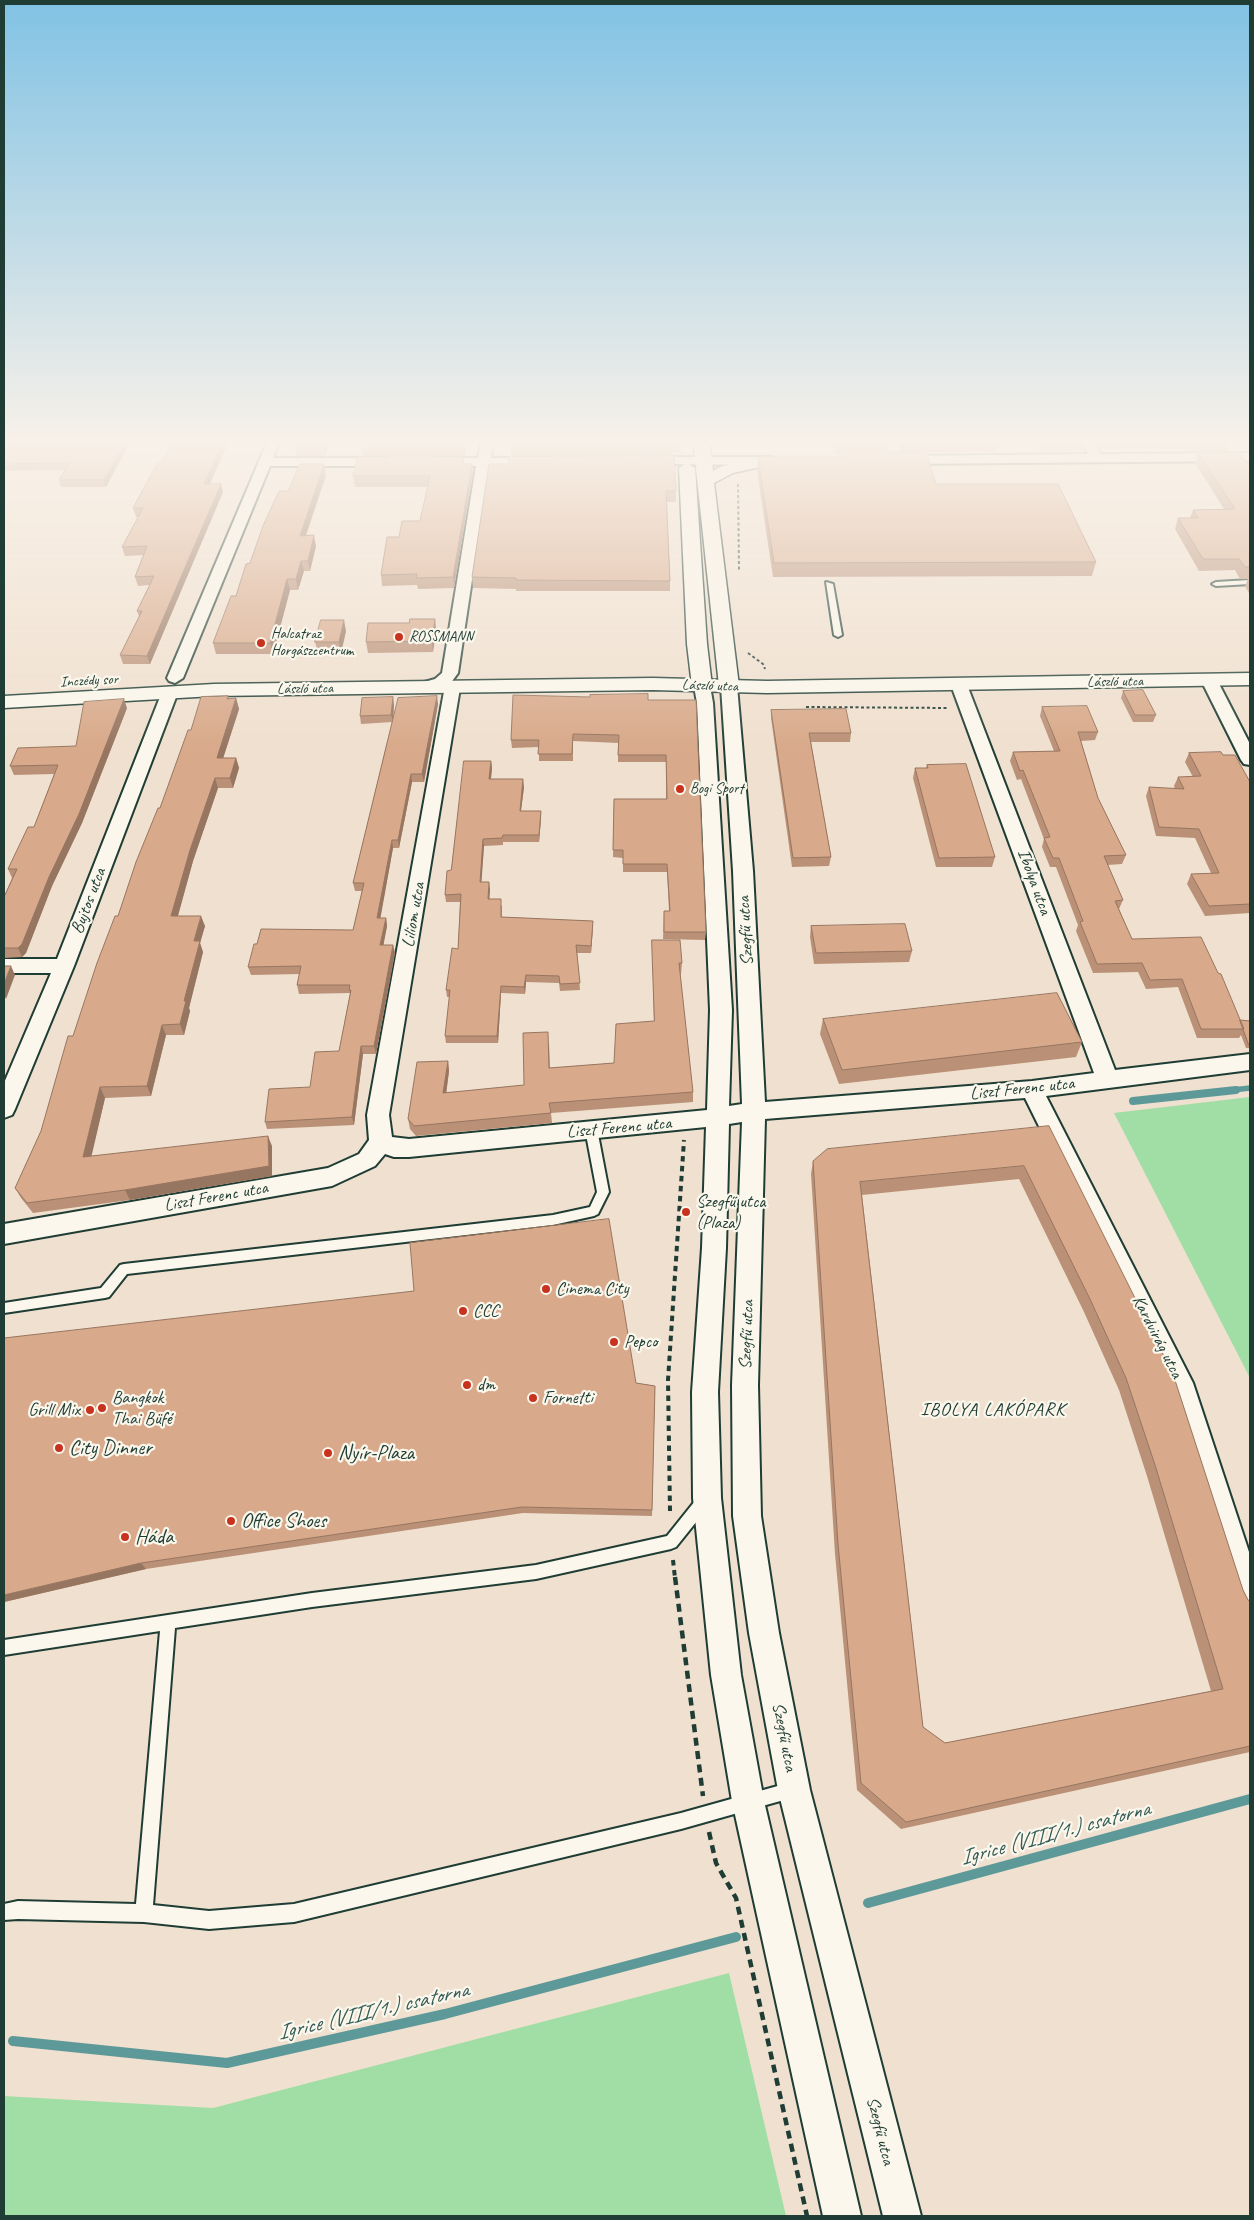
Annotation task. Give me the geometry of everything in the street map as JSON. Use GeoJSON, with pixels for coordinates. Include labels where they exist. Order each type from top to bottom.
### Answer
{"type":"FeatureCollection","features":[{"type":"Feature","properties":{"kind":"main road","name":"Szegfű utca"},"geometry":{"type":"LineString","coordinates":[[694,544],[701,678]]}},
{"type":"Feature","properties":{"kind":"main road","name":"Szegfű utca"},"geometry":{"type":"LineString","coordinates":[[714,544],[728,679]]}},
{"type":"Feature","properties":{"kind":"main road","name":"László utca"},"geometry":{"type":"LineString","coordinates":[[728,679],[1250,664]]}},
{"type":"Feature","properties":{"kind":"main road","name":"László utca"},"geometry":{"type":"LineString","coordinates":[[173,685],[451,680],[653,684],[701,678],[959,685],[1250,679]]}},
{"type":"Feature","properties":{"kind":"main road","name":"László utca"},"geometry":{"type":"LineString","coordinates":[[173,685],[413,688],[451,680]]}},
{"type":"Feature","properties":{"kind":"main road","name":"Inczédy sor"},"geometry":{"type":"LineString","coordinates":[[4,686],[173,685]]}},
{"type":"Feature","properties":{"kind":"main road","name":"Inczédy sor"},"geometry":{"type":"LineString","coordinates":[[4,702],[173,685]]}},
{"type":"Feature","properties":{"kind":"street","name":"Bujtos utca"},"geometry":{"type":"LineString","coordinates":[[4,1109],[64,966],[173,685],[231,544]]}},
{"type":"Feature","properties":{"kind":"street","name":"Liliom utca"},"geometry":{"type":"LineString","coordinates":[[381,1142],[378,1115],[451,680],[471,544]]}},
{"type":"Feature","properties":{"kind":"street","name":"Szegfű utca"},"geometry":{"type":"LineString","coordinates":[[701,678],[705,703],[721,1010],[714,1248],[705,1392],[707,1498],[726,1675],[748,1801],[842,2216]]}},
{"type":"Feature","properties":{"kind":"street","name":"Szegfű utca"},"geometry":{"type":"LineString","coordinates":[[728,679],[743,871],[754,1111],[745,1385],[748,1516],[764,1633],[794,1790],[902,2216]]}},
{"type":"Feature","properties":{"kind":"street"},"geometry":{"type":"LineString","coordinates":[[1209,680],[1250,760]]}},
{"type":"Feature","properties":{"kind":"street","name":"Ibolya utca"},"geometry":{"type":"LineString","coordinates":[[959,685],[1107,1079]]}},
{"type":"Feature","properties":{"kind":"street"},"geometry":{"type":"LineString","coordinates":[[4,966],[64,966]]}},
{"type":"Feature","properties":{"kind":"street","name":"Liszt Ferenc utca"},"geometry":{"type":"LineString","coordinates":[[4,1234],[332,1177],[367,1160],[381,1142],[394,1148],[409,1148],[591,1129],[686,1122],[754,1111],[1032,1089],[1250,1062]]}},
{"type":"Feature","properties":{"kind":"street","name":"Kardvirág utca"},"geometry":{"type":"LineString","coordinates":[[1032,1089],[1180,1383],[1250,1599]]}},
{"type":"Feature","properties":{"kind":"lane"},"geometry":{"type":"LineString","coordinates":[[1216,584],[1250,582]]}},
{"type":"Feature","properties":{"kind":"lane"},"geometry":{"type":"LineString","coordinates":[[829,584],[838,636]]}},
{"type":"Feature","properties":{"kind":"lane"},"geometry":{"type":"LineString","coordinates":[[4,1308],[105,1292],[124,1269],[553,1220],[594,1211],[603,1192],[591,1129]]}},
{"type":"Feature","properties":{"kind":"lane"},"geometry":{"type":"LineString","coordinates":[[4,1647],[312,1600],[536,1572],[671,1542],[707,1498]]}},
{"type":"Feature","properties":{"kind":"lane"},"geometry":{"type":"LineString","coordinates":[[144,1914],[168,1622]]}},
{"type":"Feature","properties":{"kind":"lane"},"geometry":{"type":"LineString","coordinates":[[4,1912],[18,1910],[144,1914],[209,1920],[294,1913],[681,1821],[748,1801],[794,1790]]}},
{"type":"Feature","properties":{"kind":"path"},"geometry":{"type":"LineString","coordinates":[[739,544],[739,576]]}},
{"type":"Feature","properties":{"kind":"path"},"geometry":{"type":"LineString","coordinates":[[746,651],[763,664]]}},
{"type":"Feature","properties":{"kind":"path"},"geometry":{"type":"LineString","coordinates":[[802,707],[969,708]]}},
{"type":"Feature","properties":{"kind":"green space"},"geometry":{"type":"Polygon","coordinates":[[[1250,1097],[1250,1378],[1114,1113],[1250,1097]]]}},
{"type":"Feature","properties":{"kind":"green space"},"geometry":{"type":"Polygon","coordinates":[[[729,1973],[786,2216],[4,2216],[4,2096],[213,2108],[729,1973]]]}},
{"type":"Feature","properties":{"kind":"building"},"geometry":{"type":"Polygon","coordinates":[[[124,544],[195,544],[147,656],[120,655],[142,611],[137,611],[154,576],[135,577],[147,546],[122,547],[124,544]]]}},
{"type":"Feature","properties":{"kind":"building"},"geometry":{"type":"Polygon","coordinates":[[[257,544],[312,544],[308,561],[301,561],[296,579],[287,579],[270,643],[213,643],[231,596],[236,596],[246,564],[250,563],[257,544]]]}},
{"type":"Feature","properties":{"kind":"building"},"geometry":{"type":"Polygon","coordinates":[[[386,544],[459,544],[453,577],[416,578],[417,574],[381,575],[386,544]]]}},
{"type":"Feature","properties":{"kind":"building"},"geometry":{"type":"Polygon","coordinates":[[[477,544],[668,544],[670,581],[516,580],[516,578],[472,577],[477,544]]]}},
{"type":"Feature","properties":{"kind":"building"},"geometry":{"type":"Polygon","coordinates":[[[771,544],[1087,544],[1096,562],[774,563],[771,544]]]}},
{"type":"Feature","properties":{"kind":"building"},"geometry":{"type":"Polygon","coordinates":[[[1194,544],[1250,544],[1250,567],[1245,567],[1239,559],[1203,559],[1194,544]]]}},
{"type":"Feature","properties":{"kind":"building"},"geometry":{"type":"Polygon","coordinates":[[[410,619],[435,619],[432,641],[366,642],[368,623],[409,623],[410,619]]]}},
{"type":"Feature","properties":{"kind":"building"},"geometry":{"type":"Polygon","coordinates":[[[321,620],[344,620],[339,642],[315,642],[321,620]]]}},
{"type":"Feature","properties":{"kind":"building"},"geometry":{"type":"Polygon","coordinates":[[[1143,690],[1156,715],[1135,715],[1123,691],[1143,690]]]}},
{"type":"Feature","properties":{"kind":"building"},"geometry":{"type":"Polygon","coordinates":[[[648,694],[648,700],[696,700],[706,932],[664,932],[664,911],[670,911],[667,864],[623,864],[623,850],[613,850],[614,799],[667,799],[666,755],[618,755],[619,735],[573,734],[572,754],[538,754],[539,740],[511,740],[513,695],[590,697],[590,695],[648,694]]]}},
{"type":"Feature","properties":{"kind":"building"},"geometry":{"type":"Polygon","coordinates":[[[228,696],[227,699],[236,698],[217,758],[236,758],[230,778],[215,778],[190,850],[171,916],[201,916],[194,941],[200,941],[180,1024],[162,1025],[147,1086],[100,1087],[83,1157],[268,1136],[269,1166],[125,1190],[27,1203],[15,1188],[41,1131],[68,1036],[73,1036],[97,963],[115,916],[118,916],[136,862],[158,808],[160,808],[188,730],[191,730],[201,697],[228,696]]]}},
{"type":"Feature","properties":{"kind":"building"},"geometry":{"type":"Polygon","coordinates":[[[437,696],[422,774],[411,774],[398,840],[392,840],[377,918],[386,918],[380,945],[393,945],[374,1046],[361,1046],[352,1117],[265,1122],[269,1089],[310,1087],[315,1052],[339,1051],[351,990],[349,990],[350,985],[297,985],[301,966],[248,967],[254,944],[257,944],[261,929],[353,930],[364,883],[353,883],[398,698],[437,696]]]}},
{"type":"Feature","properties":{"kind":"building"},"geometry":{"type":"Polygon","coordinates":[[[393,697],[391,715],[360,716],[362,698],[393,697]]]}},
{"type":"Feature","properties":{"kind":"building"},"geometry":{"type":"Polygon","coordinates":[[[124,699],[79,814],[49,877],[22,944],[18,948],[4,948],[4,897],[17,869],[8,869],[28,827],[34,827],[58,765],[10,766],[18,748],[76,746],[84,702],[124,699]]]}},
{"type":"Feature","properties":{"kind":"building"},"geometry":{"type":"Polygon","coordinates":[[[1087,706],[1098,732],[1078,732],[1098,798],[1126,855],[1104,856],[1123,900],[1115,901],[1132,939],[1201,937],[1218,973],[1221,974],[1244,1029],[1201,1029],[1182,979],[1150,980],[1142,963],[1097,964],[1080,922],[1083,921],[1059,858],[1053,858],[1044,838],[1050,837],[1023,770],[1020,771],[1013,752],[1060,751],[1042,707],[1087,706]]]}},
{"type":"Feature","properties":{"kind":"building"},"geometry":{"type":"Polygon","coordinates":[[[846,709],[851,733],[809,733],[831,857],[793,858],[771,710],[846,709]]]}},
{"type":"Feature","properties":{"kind":"building"},"geometry":{"type":"Polygon","coordinates":[[[1221,752],[1223,755],[1235,755],[1250,782],[1250,904],[1209,906],[1191,874],[1219,873],[1199,829],[1159,827],[1149,787],[1184,789],[1178,777],[1201,776],[1189,753],[1221,752]]]}},
{"type":"Feature","properties":{"kind":"building"},"geometry":{"type":"Polygon","coordinates":[[[464,761],[491,761],[489,779],[523,779],[520,811],[541,811],[539,835],[503,835],[502,838],[483,839],[480,882],[489,882],[488,899],[501,899],[501,917],[593,921],[591,946],[576,945],[580,983],[560,984],[559,976],[526,975],[524,987],[501,986],[497,1036],[445,1036],[450,990],[446,990],[452,948],[458,949],[461,894],[445,895],[447,871],[451,870],[464,761]]]}},
{"type":"Feature","properties":{"kind":"building"},"geometry":{"type":"Polygon","coordinates":[[[966,764],[995,857],[939,858],[915,768],[928,768],[927,765],[966,764]]]}},
{"type":"Feature","properties":{"kind":"building"},"geometry":{"type":"Polygon","coordinates":[[[905,924],[912,951],[816,953],[811,926],[905,924]]]}},
{"type":"Feature","properties":{"kind":"building"},"geometry":{"type":"Polygon","coordinates":[[[652,940],[680,940],[682,963],[679,963],[693,1092],[549,1103],[551,1113],[414,1126],[408,1119],[417,1062],[448,1061],[443,1093],[524,1085],[523,1033],[548,1032],[549,1068],[614,1063],[616,1024],[654,1021],[652,940]]]}},
{"type":"Feature","properties":{"kind":"building"},"geometry":{"type":"Polygon","coordinates":[[[4,966],[11,966],[4,984],[4,966]]]}},
{"type":"Feature","properties":{"kind":"building"},"geometry":{"type":"Polygon","coordinates":[[[1057,993],[1082,1042],[842,1070],[823,1019],[1057,993]]]}},
{"type":"Feature","properties":{"kind":"building"},"geometry":{"type":"Polygon","coordinates":[[[1240,1020],[1250,1021],[1250,1045],[1249,1045],[1240,1020]]]}},
{"type":"Feature","properties":{"kind":"building"},"geometry":{"type":"Polygon","coordinates":[[[1049,1126],[1173,1374],[1243,1590],[1250,1601],[1250,1746],[906,1822],[861,1783],[838,1544],[813,1161],[827,1149],[1049,1126]],[[1024,1166],[860,1182],[923,1727],[945,1743],[1223,1689],[1155,1465],[1126,1378],[1090,1299],[1024,1166]]]}},
{"type":"Feature","properties":{"kind":"building","name":"Nyír-Plaza"},"geometry":{"type":"Polygon","coordinates":[[[609,1219],[636,1383],[655,1386],[652,1510],[522,1507],[141,1563],[4,1595],[4,1338],[414,1291],[410,1243],[609,1219]]]}},
{"type":"Feature","properties":{"kind":"waterway"},"geometry":{"type":"LineString","coordinates":[[1224,1091],[1250,1088]]}},
{"type":"Feature","properties":{"kind":"waterway"},"geometry":{"type":"LineString","coordinates":[[1133,1101],[1236,1090]]}},
{"type":"Feature","properties":{"kind":"waterway","name":"Igrice (VIII/1.) csatorna"},"geometry":{"type":"LineString","coordinates":[[868,1903],[1250,1799]]}},
{"type":"Feature","properties":{"kind":"waterway","name":"Igrice (VIII/1.) csatorna"},"geometry":{"type":"LineString","coordinates":[[13,2041],[227,2063],[445,2014],[736,1937]]}},
{"type":"Feature","properties":{"kind":"place","name":"ROSSMANN"},"geometry":{"type":"Point","coordinates":[399,637]}},
{"type":"Feature","properties":{"kind":"place","name":"Halcatraz Horgászcentrum"},"geometry":{"type":"Point","coordinates":[261,643]}},
{"type":"Feature","properties":{"kind":"place","name":"Bogi Sport"},"geometry":{"type":"Point","coordinates":[680,789]}},
{"type":"Feature","properties":{"kind":"place","name":"Szegfű utca (Plaza)"},"geometry":{"type":"Point","coordinates":[686,1212]}},
{"type":"Feature","properties":{"kind":"place","name":"Cinema City"},"geometry":{"type":"Point","coordinates":[546,1289]}},
{"type":"Feature","properties":{"kind":"place","name":"CCC"},"geometry":{"type":"Point","coordinates":[463,1311]}},
{"type":"Feature","properties":{"kind":"place","name":"Pepco"},"geometry":{"type":"Point","coordinates":[614,1342]}},
{"type":"Feature","properties":{"kind":"place","name":"dm"},"geometry":{"type":"Point","coordinates":[467,1385]}},
{"type":"Feature","properties":{"kind":"place","name":"Fornetti"},"geometry":{"type":"Point","coordinates":[533,1398]}},
{"type":"Feature","properties":{"kind":"place","name":"Bangkok Thai Büfé"},"geometry":{"type":"Point","coordinates":[102,1408]}},
{"type":"Feature","properties":{"kind":"place","name":"Grill Mix"},"geometry":{"type":"Point","coordinates":[90,1410]}},
{"type":"Feature","properties":{"kind":"place","name":"City Dinner"},"geometry":{"type":"Point","coordinates":[59,1448]}},
{"type":"Feature","properties":{"kind":"place","name":"Nyír-Plaza"},"geometry":{"type":"Point","coordinates":[328,1453]}},
{"type":"Feature","properties":{"kind":"place","name":"Office Shoes"},"geometry":{"type":"Point","coordinates":[231,1521]}},
{"type":"Feature","properties":{"kind":"place","name":"Háda"},"geometry":{"type":"Point","coordinates":[125,1537]}},
{"type":"Feature","properties":{"kind":"district","name":"IBOLYA LAKÓPARK"},"geometry":{"type":"Point","coordinates":[993,1410]}}]}
